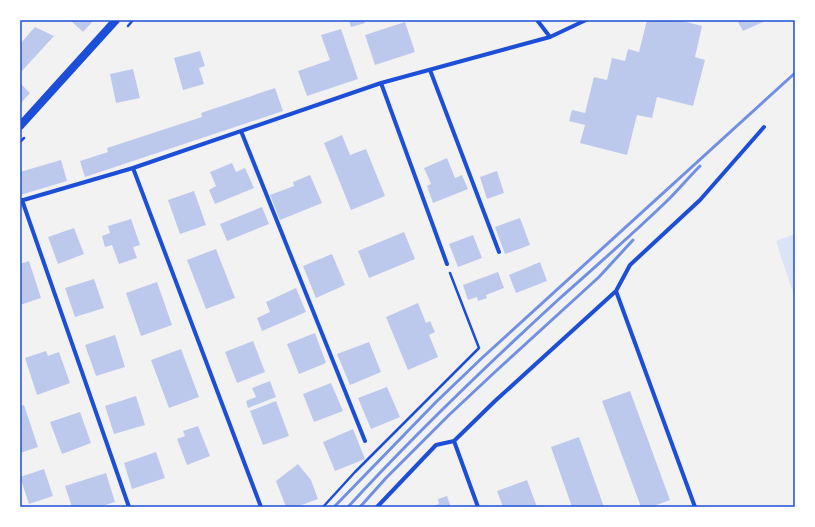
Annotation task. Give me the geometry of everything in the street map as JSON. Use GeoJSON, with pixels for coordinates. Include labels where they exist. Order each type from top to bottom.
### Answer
{"type":"FeatureCollection","features":[{"type":"Feature","properties":{"kind":"main road"},"geometry":{"type":"LineString","coordinates":[[20,126],[116,20]]}},
{"type":"Feature","properties":{"kind":"street"},"geometry":{"type":"LineString","coordinates":[[537,20],[550,37]]}},
{"type":"Feature","properties":{"kind":"street"},"geometry":{"type":"LineString","coordinates":[[129,507],[21,200],[134,168],[381,83],[550,37],[586,20]]}},
{"type":"Feature","properties":{"kind":"street"},"geometry":{"type":"LineString","coordinates":[[430,70],[499,252]]}},
{"type":"Feature","properties":{"kind":"street"},"geometry":{"type":"LineString","coordinates":[[381,83],[447,264]]}},
{"type":"Feature","properties":{"kind":"street"},"geometry":{"type":"LineString","coordinates":[[377,507],[436,445],[454,441],[495,401],[616,291],[630,265],[700,200],[764,127]]}},
{"type":"Feature","properties":{"kind":"street"},"geometry":{"type":"LineString","coordinates":[[241,131],[365,441]]}},
{"type":"Feature","properties":{"kind":"street"},"geometry":{"type":"LineString","coordinates":[[134,168],[261,507]]}},
{"type":"Feature","properties":{"kind":"street"},"geometry":{"type":"LineString","coordinates":[[616,291],[695,507]]}},
{"type":"Feature","properties":{"kind":"street"},"geometry":{"type":"LineString","coordinates":[[454,441],[478,507]]}},
{"type":"Feature","properties":{"kind":"path"},"geometry":{"type":"LineString","coordinates":[[322,507],[479,348],[447,264]]}},
{"type":"Feature","properties":{"kind":"shaded area"},"geometry":{"type":"Polygon","coordinates":[[[795,234],[795,299],[776,241],[795,234]]]}},
{"type":"Feature","properties":{"kind":"building"},"geometry":{"type":"Polygon","coordinates":[[[70,20],[94,20],[83,32],[70,20]]]}},
{"type":"Feature","properties":{"kind":"building"},"geometry":{"type":"Polygon","coordinates":[[[349,20],[364,20],[365,23],[351,27],[349,20]]]}},
{"type":"Feature","properties":{"kind":"building"},"geometry":{"type":"Polygon","coordinates":[[[647,20],[679,20],[702,26],[695,57],[705,60],[693,106],[657,97],[652,118],[637,115],[627,155],[580,143],[585,125],[569,121],[572,110],[585,113],[594,77],[607,80],[612,58],[625,61],[628,49],[639,52],[647,20]]]}},
{"type":"Feature","properties":{"kind":"building"},"geometry":{"type":"Polygon","coordinates":[[[737,20],[767,20],[743,31],[737,20]]]}},
{"type":"Feature","properties":{"kind":"building"},"geometry":{"type":"Polygon","coordinates":[[[405,22],[415,52],[375,65],[365,35],[405,22]]]}},
{"type":"Feature","properties":{"kind":"building"},"geometry":{"type":"Polygon","coordinates":[[[35,27],[54,36],[22,71],[20,69],[20,44],[35,27]]]}},
{"type":"Feature","properties":{"kind":"building"},"geometry":{"type":"Polygon","coordinates":[[[341,29],[358,79],[307,96],[298,71],[330,60],[321,35],[341,29]]]}},
{"type":"Feature","properties":{"kind":"building"},"geometry":{"type":"Polygon","coordinates":[[[200,51],[205,66],[199,68],[204,84],[183,90],[174,58],[200,51]]]}},
{"type":"Feature","properties":{"kind":"building"},"geometry":{"type":"Polygon","coordinates":[[[133,69],[140,98],[116,103],[110,74],[133,69]]]}},
{"type":"Feature","properties":{"kind":"building"},"geometry":{"type":"Polygon","coordinates":[[[20,83],[30,93],[20,104],[20,83]]]}},
{"type":"Feature","properties":{"kind":"building"},"geometry":{"type":"Polygon","coordinates":[[[275,88],[283,111],[85,177],[80,161],[108,152],[107,148],[202,117],[201,113],[275,88]]]}},
{"type":"Feature","properties":{"kind":"building"},"geometry":{"type":"Polygon","coordinates":[[[342,135],[350,155],[366,149],[385,196],[351,210],[324,143],[342,135]]]}},
{"type":"Feature","properties":{"kind":"building"},"geometry":{"type":"Polygon","coordinates":[[[447,158],[455,178],[462,175],[468,189],[433,203],[427,186],[431,184],[424,168],[447,158]]]}},
{"type":"Feature","properties":{"kind":"building"},"geometry":{"type":"Polygon","coordinates":[[[61,160],[67,181],[20,195],[20,172],[61,160]]]}},
{"type":"Feature","properties":{"kind":"building"},"geometry":{"type":"Polygon","coordinates":[[[232,163],[236,172],[245,168],[254,188],[215,204],[209,190],[216,186],[210,172],[232,163]]]}},
{"type":"Feature","properties":{"kind":"building"},"geometry":{"type":"Polygon","coordinates":[[[497,171],[504,193],[487,199],[480,177],[497,171]]]}},
{"type":"Feature","properties":{"kind":"building"},"geometry":{"type":"Polygon","coordinates":[[[310,175],[322,203],[280,220],[270,195],[294,186],[293,182],[310,175]]]}},
{"type":"Feature","properties":{"kind":"building"},"geometry":{"type":"Polygon","coordinates":[[[194,191],[206,225],[180,234],[168,200],[194,191]]]}},
{"type":"Feature","properties":{"kind":"building"},"geometry":{"type":"Polygon","coordinates":[[[262,207],[269,224],[227,241],[220,224],[262,207]]]}},
{"type":"Feature","properties":{"kind":"building"},"geometry":{"type":"Polygon","coordinates":[[[520,218],[530,245],[505,254],[495,227],[520,218]]]}},
{"type":"Feature","properties":{"kind":"building"},"geometry":{"type":"Polygon","coordinates":[[[131,219],[140,245],[133,247],[137,258],[119,264],[112,245],[105,247],[102,236],[110,233],[108,226],[131,219]]]}},
{"type":"Feature","properties":{"kind":"building"},"geometry":{"type":"Polygon","coordinates":[[[74,228],[84,254],[58,264],[48,237],[74,228]]]}},
{"type":"Feature","properties":{"kind":"building"},"geometry":{"type":"Polygon","coordinates":[[[404,232],[415,259],[369,278],[358,251],[404,232]]]}},
{"type":"Feature","properties":{"kind":"building"},"geometry":{"type":"Polygon","coordinates":[[[473,235],[482,258],[458,267],[449,244],[473,235]]]}},
{"type":"Feature","properties":{"kind":"building"},"geometry":{"type":"Polygon","coordinates":[[[216,249],[235,298],[206,309],[187,260],[216,249]]]}},
{"type":"Feature","properties":{"kind":"building"},"geometry":{"type":"Polygon","coordinates":[[[332,254],[345,285],[316,298],[303,266],[332,254]]]}},
{"type":"Feature","properties":{"kind":"building"},"geometry":{"type":"Polygon","coordinates":[[[29,261],[41,298],[20,305],[20,264],[29,261]]]}},
{"type":"Feature","properties":{"kind":"building"},"geometry":{"type":"Polygon","coordinates":[[[540,262],[547,281],[516,293],[509,275],[540,262]]]}},
{"type":"Feature","properties":{"kind":"building"},"geometry":{"type":"Polygon","coordinates":[[[498,272],[504,288],[486,295],[487,298],[478,301],[477,297],[468,300],[463,285],[498,272]]]}},
{"type":"Feature","properties":{"kind":"building"},"geometry":{"type":"Polygon","coordinates":[[[94,279],[104,308],[75,317],[65,288],[94,279]]]}},
{"type":"Feature","properties":{"kind":"building"},"geometry":{"type":"Polygon","coordinates":[[[157,282],[172,325],[141,336],[126,293],[157,282]]]}},
{"type":"Feature","properties":{"kind":"building"},"geometry":{"type":"Polygon","coordinates":[[[296,288],[306,312],[262,331],[257,318],[270,312],[266,302],[296,288]]]}},
{"type":"Feature","properties":{"kind":"building"},"geometry":{"type":"Polygon","coordinates":[[[418,303],[426,323],[430,321],[435,332],[429,335],[438,357],[408,370],[386,317],[418,303]]]}},
{"type":"Feature","properties":{"kind":"building"},"geometry":{"type":"Polygon","coordinates":[[[315,333],[326,363],[299,374],[287,344],[315,333]]]}},
{"type":"Feature","properties":{"kind":"building"},"geometry":{"type":"Polygon","coordinates":[[[115,335],[125,367],[96,376],[85,345],[115,335]]]}},
{"type":"Feature","properties":{"kind":"building"},"geometry":{"type":"Polygon","coordinates":[[[253,341],[265,372],[237,383],[225,352],[253,341]]]}},
{"type":"Feature","properties":{"kind":"building"},"geometry":{"type":"Polygon","coordinates":[[[369,342],[381,372],[350,385],[337,354],[369,342]]]}},
{"type":"Feature","properties":{"kind":"building"},"geometry":{"type":"Polygon","coordinates":[[[181,349],[199,397],[169,408],[151,360],[181,349]]]}},
{"type":"Feature","properties":{"kind":"building"},"geometry":{"type":"Polygon","coordinates":[[[46,351],[48,356],[59,352],[70,383],[37,395],[25,358],[46,351]]]}},
{"type":"Feature","properties":{"kind":"building"},"geometry":{"type":"Polygon","coordinates":[[[270,381],[276,397],[248,408],[246,401],[256,397],[252,388],[270,381]]]}},
{"type":"Feature","properties":{"kind":"building"},"geometry":{"type":"Polygon","coordinates":[[[331,383],[343,411],[314,422],[303,394],[331,383]]]}},
{"type":"Feature","properties":{"kind":"building"},"geometry":{"type":"Polygon","coordinates":[[[387,387],[400,417],[371,429],[358,398],[387,387]]]}},
{"type":"Feature","properties":{"kind":"building"},"geometry":{"type":"Polygon","coordinates":[[[630,391],[670,500],[651,507],[641,507],[602,401],[630,391]]]}},
{"type":"Feature","properties":{"kind":"building"},"geometry":{"type":"Polygon","coordinates":[[[136,396],[145,425],[114,434],[105,406],[136,396]]]}},
{"type":"Feature","properties":{"kind":"building"},"geometry":{"type":"Polygon","coordinates":[[[276,401],[289,436],[263,445],[250,411],[276,401]]]}},
{"type":"Feature","properties":{"kind":"building"},"geometry":{"type":"Polygon","coordinates":[[[24,405],[38,447],[20,453],[20,406],[24,405]]]}},
{"type":"Feature","properties":{"kind":"building"},"geometry":{"type":"Polygon","coordinates":[[[80,412],[91,443],[62,454],[50,422],[80,412]]]}},
{"type":"Feature","properties":{"kind":"building"},"geometry":{"type":"Polygon","coordinates":[[[198,426],[210,456],[187,465],[177,439],[185,436],[183,431],[198,426]]]}},
{"type":"Feature","properties":{"kind":"building"},"geometry":{"type":"Polygon","coordinates":[[[353,429],[365,459],[335,471],[323,442],[353,429]]]}},
{"type":"Feature","properties":{"kind":"building"},"geometry":{"type":"Polygon","coordinates":[[[579,437],[604,507],[572,507],[551,447],[579,437]]]}},
{"type":"Feature","properties":{"kind":"building"},"geometry":{"type":"Polygon","coordinates":[[[156,452],[165,478],[132,489],[124,463],[156,452]]]}},
{"type":"Feature","properties":{"kind":"building"},"geometry":{"type":"Polygon","coordinates":[[[298,464],[311,480],[318,499],[296,507],[286,507],[276,481],[298,464]]]}},
{"type":"Feature","properties":{"kind":"building"},"geometry":{"type":"Polygon","coordinates":[[[44,469],[53,496],[29,504],[20,477],[44,469]]]}},
{"type":"Feature","properties":{"kind":"building"},"geometry":{"type":"Polygon","coordinates":[[[106,473],[115,502],[99,507],[72,507],[65,486],[106,473]]]}},
{"type":"Feature","properties":{"kind":"building"},"geometry":{"type":"Polygon","coordinates":[[[527,480],[537,507],[503,507],[497,491],[527,480]]]}},
{"type":"Feature","properties":{"kind":"building"},"geometry":{"type":"Polygon","coordinates":[[[447,496],[451,507],[431,507],[439,504],[438,499],[447,496]]]}},
{"type":"Feature","properties":{"kind":"railway"},"geometry":{"type":"LineString","coordinates":[[334,507],[436,402],[483,357],[795,73]]}},
{"type":"Feature","properties":{"kind":"railway"},"geometry":{"type":"LineString","coordinates":[[348,507],[451,401],[532,324],[655,212],[700,166]]}},
{"type":"Feature","properties":{"kind":"railway"},"geometry":{"type":"LineString","coordinates":[[360,507],[386,478],[449,415],[599,277],[633,240]]}}]}
